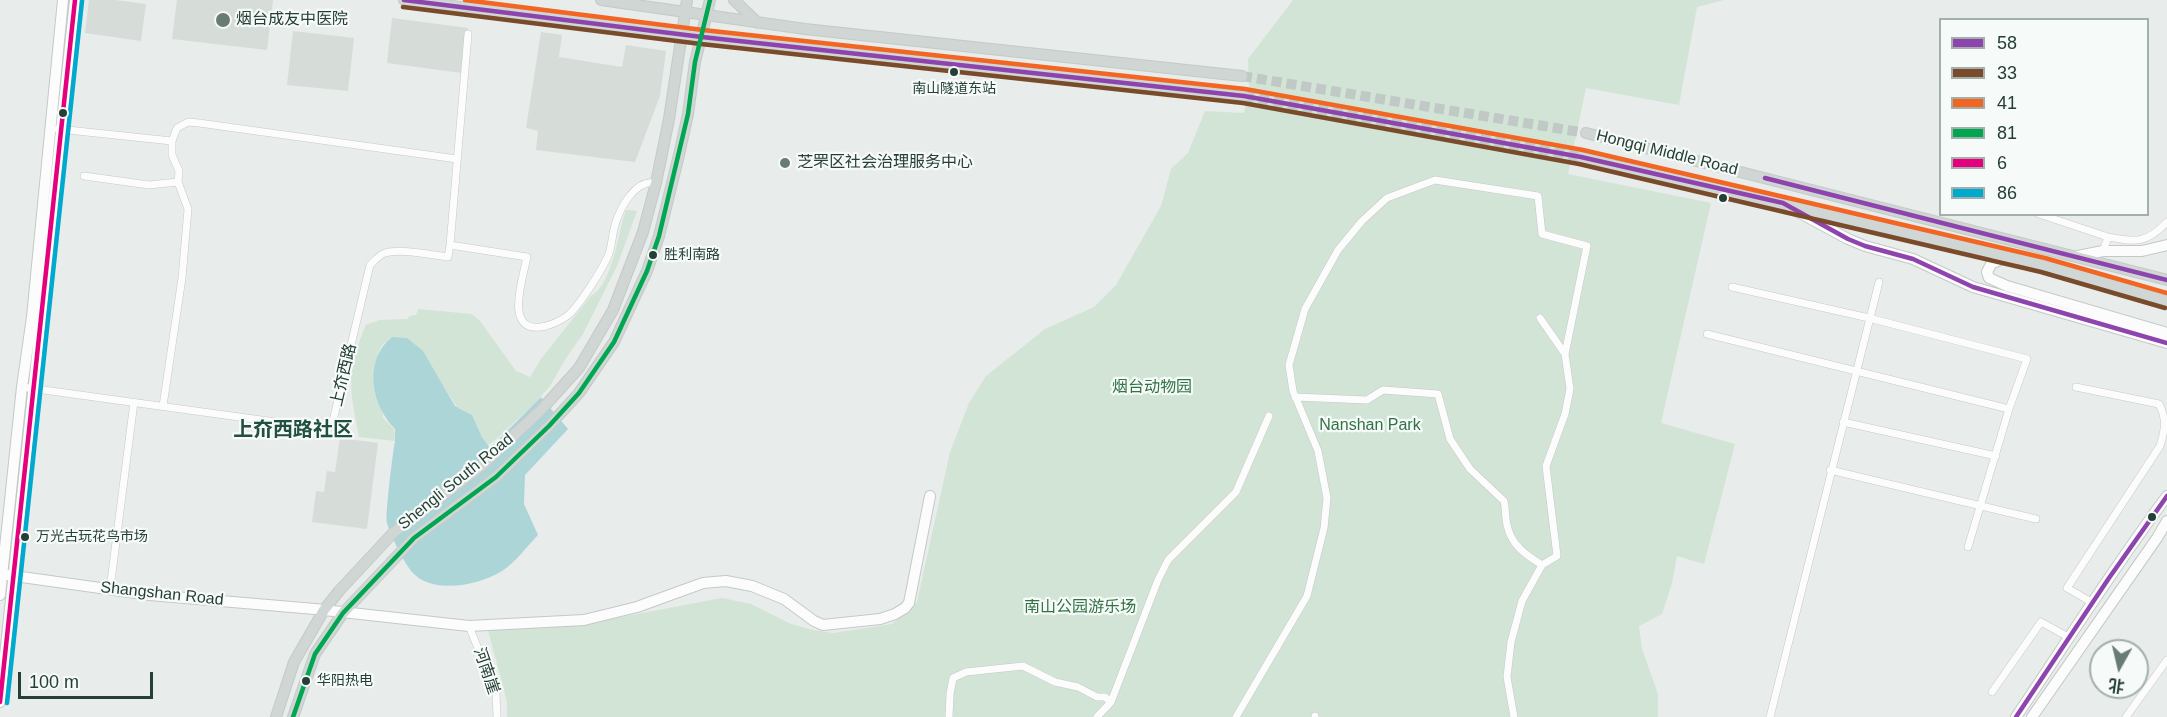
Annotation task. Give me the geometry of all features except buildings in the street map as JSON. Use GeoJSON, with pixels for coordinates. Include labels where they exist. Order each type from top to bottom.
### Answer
{"type":"FeatureCollection","features":[{"type":"Feature","properties":{"kind":"main road"},"geometry":{"type":"LineString","coordinates":[[404,0],[682,35],[1244,96]]}},
{"type":"Feature","properties":{"kind":"main road"},"geometry":{"type":"LineString","coordinates":[[601,0],[645,5],[686,5],[706,16],[758,23],[1242,76]]}},
{"type":"Feature","properties":{"kind":"main road"},"geometry":{"type":"LineString","coordinates":[[645,5],[660,0]]}},
{"type":"Feature","properties":{"kind":"main road","name":"Shengli South Road"},"geometry":{"type":"LineString","coordinates":[[293,717],[315,654],[343,613],[414,538],[495,477],[549,426],[579,393],[614,342],[647,271],[659,236],[680,155],[695,62],[710,0]]}},
{"type":"Feature","properties":{"kind":"main road"},"geometry":{"type":"LineString","coordinates":[[734,0],[758,23]]}},
{"type":"Feature","properties":{"kind":"main road","name":"Shengli South Road"},"geometry":{"type":"LineString","coordinates":[[276,717],[294,662],[324,610],[339,591],[393,533],[480,467],[541,410],[579,368],[613,310],[643,232],[656,183],[669,119],[686,5]]}},
{"type":"Feature","properties":{"kind":"main road","name":"Hongqi Middle Road"},"geometry":{"type":"LineString","coordinates":[[1586,133],[2167,280]]}},
{"type":"Feature","properties":{"kind":"main road","name":"Hongqi Middle Road"},"geometry":{"type":"LineString","coordinates":[[1581,157],[2043,265],[2167,301]]}},
{"type":"Feature","properties":{"kind":"street"},"geometry":{"type":"LineString","coordinates":[[56,129],[63,0]]}},
{"type":"Feature","properties":{"kind":"street"},"geometry":{"type":"LineString","coordinates":[[0,702],[5,575],[27,387],[32,317],[75,0]]}},
{"type":"Feature","properties":{"kind":"street"},"geometry":{"type":"LineString","coordinates":[[468,33],[450,245],[527,257],[517,309],[520,318],[527,325],[542,327],[555,323],[568,315],[602,268],[609,253],[616,223],[634,191],[644,183],[656,183]]}},
{"type":"Feature","properties":{"kind":"street"},"geometry":{"type":"LineString","coordinates":[[163,406],[182,278],[188,209],[178,182],[179,171],[172,155],[172,141],[177,128],[188,122],[458,159]]}},
{"type":"Feature","properties":{"kind":"street"},"geometry":{"type":"LineString","coordinates":[[56,129],[172,141]]}},
{"type":"Feature","properties":{"kind":"street"},"geometry":{"type":"LineString","coordinates":[[84,176],[149,185],[178,182]]}},
{"type":"Feature","properties":{"kind":"street"},"geometry":{"type":"LineString","coordinates":[[1236,717],[1307,596],[1324,528],[1327,498],[1318,451],[1295,397],[1289,365],[1305,309],[1338,250],[1362,221],[1387,198],[1440,179],[1538,196],[1542,234],[1587,246],[1565,354],[1570,389],[1565,414],[1546,466],[1557,556],[1542,565],[1522,601],[1510,642],[1507,677],[1514,717]]}},
{"type":"Feature","properties":{"kind":"street"},"geometry":{"type":"LineString","coordinates":[[1783,203],[1848,239],[1864,246],[1913,259],[1972,287],[2167,343]]}},
{"type":"Feature","properties":{"kind":"street"},"geometry":{"type":"LineString","coordinates":[[2045,216],[2108,237],[2130,241],[2145,240],[2151,237],[2167,222]]}},
{"type":"Feature","properties":{"kind":"street"},"geometry":{"type":"LineString","coordinates":[[2103,251],[2108,237]]}},
{"type":"Feature","properties":{"kind":"street","name":"上夼西路"},"geometry":{"type":"LineString","coordinates":[[27,387],[326,429],[331,426],[370,265],[386,253],[448,257],[450,245]]}},
{"type":"Feature","properties":{"kind":"street"},"geometry":{"type":"LineString","coordinates":[[2078,256],[2103,251],[2142,251],[2167,246]]}},
{"type":"Feature","properties":{"kind":"street"},"geometry":{"type":"LineString","coordinates":[[2043,265],[2002,260],[1990,264],[1987,274],[1992,280],[2007,286],[2167,333]]}},
{"type":"Feature","properties":{"kind":"street"},"geometry":{"type":"LineString","coordinates":[[1770,717],[1830,470],[1879,282]]}},
{"type":"Feature","properties":{"kind":"street"},"geometry":{"type":"LineString","coordinates":[[1732,286],[1869,318],[2027,359],[2009,409],[1982,506],[1968,546]]}},
{"type":"Feature","properties":{"kind":"street"},"geometry":{"type":"LineString","coordinates":[[1540,318],[1565,354]]}},
{"type":"Feature","properties":{"kind":"street"},"geometry":{"type":"LineString","coordinates":[[1707,334],[2009,409]]}},
{"type":"Feature","properties":{"kind":"street"},"geometry":{"type":"LineString","coordinates":[[2076,387],[2159,404],[2164,412],[2166,425],[2160,446],[2067,588],[2093,603]]}},
{"type":"Feature","properties":{"kind":"street"},"geometry":{"type":"LineString","coordinates":[[1295,397],[1367,400],[1383,390],[1438,394],[1450,439],[1470,469],[1504,501],[1506,525],[1512,541],[1524,553],[1542,565]]}},
{"type":"Feature","properties":{"kind":"street"},"geometry":{"type":"LineString","coordinates":[[110,589],[134,402]]}},
{"type":"Feature","properties":{"kind":"street"},"geometry":{"type":"LineString","coordinates":[[1096,717],[1111,702],[1158,580],[1168,560],[1236,492],[1269,416]]}},
{"type":"Feature","properties":{"kind":"street"},"geometry":{"type":"LineString","coordinates":[[1843,422],[1996,456]]}},
{"type":"Feature","properties":{"kind":"street"},"geometry":{"type":"LineString","coordinates":[[1830,470],[2036,519]]}},
{"type":"Feature","properties":{"kind":"street","name":"Shangshan Road"},"geometry":{"type":"LineString","coordinates":[[5,575],[150,595],[324,610],[470,626],[584,620],[637,608],[703,583],[726,581],[752,586],[784,599],[823,625],[880,619],[905,608],[912,598],[930,496]]}},
{"type":"Feature","properties":{"kind":"street"},"geometry":{"type":"LineString","coordinates":[[2016,717],[2121,558],[2167,496]]}},
{"type":"Feature","properties":{"kind":"street"},"geometry":{"type":"LineString","coordinates":[[2032,717],[2167,521]]}},
{"type":"Feature","properties":{"kind":"street"},"geometry":{"type":"LineString","coordinates":[[2157,538],[2167,530]]}},
{"type":"Feature","properties":{"kind":"street"},"geometry":{"type":"LineString","coordinates":[[0,595],[5,575]]}},
{"type":"Feature","properties":{"kind":"street"},"geometry":{"type":"LineString","coordinates":[[1992,692],[2041,622],[2073,633]]}},
{"type":"Feature","properties":{"kind":"street","name":"河南崖"},"geometry":{"type":"LineString","coordinates":[[470,626],[496,693],[497,717]]}},
{"type":"Feature","properties":{"kind":"street"},"geometry":{"type":"LineString","coordinates":[[2126,717],[2167,660]]}},
{"type":"Feature","properties":{"kind":"street"},"geometry":{"type":"LineString","coordinates":[[950,717],[953,678],[966,672],[1006,667],[1023,666],[1055,682],[1078,687],[1098,697],[1105,697],[1111,702]]}},
{"type":"Feature","properties":{"kind":"shaded area"},"geometry":{"type":"Polygon","coordinates":[[[89,0],[115,0],[146,4],[141,41],[85,33],[89,0]]]}},
{"type":"Feature","properties":{"kind":"shaded area","name":"烟台成友中医院"},"geometry":{"type":"Polygon","coordinates":[[[177,0],[273,0],[267,50],[172,39],[177,0]]]}},
{"type":"Feature","properties":{"kind":"shaded area"},"geometry":{"type":"Polygon","coordinates":[[[392,18],[468,28],[462,73],[387,63],[392,18]]]}},
{"type":"Feature","properties":{"kind":"shaded area"},"geometry":{"type":"Polygon","coordinates":[[[293,31],[354,38],[348,91],[287,85],[293,31]]]}},
{"type":"Feature","properties":{"kind":"shaded area"},"geometry":{"type":"Polygon","coordinates":[[[541,32],[562,35],[559,57],[622,67],[626,45],[666,51],[660,96],[635,162],[536,150],[538,131],[526,128],[541,32]]]}},
{"type":"Feature","properties":{"kind":"shaded area"},"geometry":{"type":"Polygon","coordinates":[[[340,438],[378,443],[367,529],[312,522],[316,491],[324,492],[327,471],[335,472],[340,438]]]}},
{"type":"Feature","properties":{"kind":"green space","name":"Nanshan Park"},"geometry":{"type":"Polygon","coordinates":[[[1293,0],[1724,0],[1697,7],[1679,105],[1586,88],[1568,174],[1711,203],[1661,423],[1735,444],[1704,564],[1677,556],[1672,583],[1662,614],[1639,626],[1642,649],[1658,694],[1658,717],[507,717],[507,702],[488,630],[573,626],[722,598],[751,604],[791,624],[833,633],[892,624],[917,602],[950,452],[969,403],[986,376],[1045,329],[1094,307],[1116,285],[1161,206],[1171,169],[1188,153],[1205,111],[1244,113],[1249,87],[1248,59],[1293,0]]]}},
{"type":"Feature","properties":{"kind":"green space"},"geometry":{"type":"Polygon","coordinates":[[[626,210],[637,211],[617,266],[583,334],[550,386],[494,441],[488,445],[472,415],[456,406],[436,374],[392,337],[382,345],[378,353],[383,418],[394,429],[395,441],[359,437],[351,380],[355,355],[366,325],[379,320],[408,319],[409,316],[416,315],[418,309],[472,314],[480,321],[516,371],[530,377],[541,359],[605,281],[614,257],[626,210]]]}},
{"type":"Feature","properties":{"kind":"water"},"geometry":{"type":"Polygon","coordinates":[[[392,337],[407,338],[423,351],[455,406],[472,415],[490,448],[541,397],[568,429],[525,475],[524,504],[538,535],[512,564],[493,576],[470,583],[446,586],[424,581],[407,565],[392,535],[387,518],[395,429],[380,408],[374,383],[374,370],[383,347],[392,337]]]}},
{"type":"Feature","properties":{"kind":"tunnel"},"geometry":{"type":"LineString","coordinates":[[1242,76],[1586,133]]}},
{"type":"Feature","properties":{"kind":"tunnel"},"geometry":{"type":"LineString","coordinates":[[1244,96],[1581,157]]}},
{"type":"Feature","properties":{"kind":"transit line","name":"6"},"geometry":{"type":"LineString","coordinates":[[0,702],[75,0]]}},
{"type":"Feature","properties":{"kind":"transit line","name":"58"},"geometry":{"type":"LineString","coordinates":[[404,0],[702,37],[1244,96],[1581,157],[1783,203],[1848,239],[1913,259],[1973,287],[2167,343]]}},
{"type":"Feature","properties":{"kind":"transit line","name":"41"},"geometry":{"type":"LineString","coordinates":[[465,0],[703,30],[1245,89],[1583,150],[2045,258],[2167,293]]}},
{"type":"Feature","properties":{"kind":"transit line","name":"81"},"geometry":{"type":"LineString","coordinates":[[293,717],[315,654],[343,613],[414,538],[496,477],[549,426],[579,393],[614,342],[647,271],[659,236],[688,114],[695,62],[710,0]]}},
{"type":"Feature","properties":{"kind":"transit line","name":"86"},"geometry":{"type":"LineString","coordinates":[[7,703],[82,1]]}},
{"type":"Feature","properties":{"kind":"transit line","name":"33"},"geometry":{"type":"LineString","coordinates":[[403,7],[701,44],[1243,103],[1579,164],[2041,272],[2165,308]]}},
{"type":"Feature","properties":{"kind":"transit line","name":"58"},"geometry":{"type":"LineString","coordinates":[[1765,178],[2167,280]]}},
{"type":"Feature","properties":{"kind":"transit line","name":"58"},"geometry":{"type":"LineString","coordinates":[[2016,717],[2167,496]]}},
{"type":"Feature","properties":{"kind":"place","name":"烟台成友中医院"},"geometry":{"type":"Point","coordinates":[223,20]}},
{"type":"Feature","properties":{"kind":"place","name":"南山隧道东站"},"geometry":{"type":"Point","coordinates":[954,72]}},
{"type":"Feature","properties":{"kind":"place","name":"芝罘区社会治理服务中心"},"geometry":{"type":"Point","coordinates":[785,163]}},
{"type":"Feature","properties":{"kind":"place","name":"胜利南路"},"geometry":{"type":"Point","coordinates":[653,255]}},
{"type":"Feature","properties":{"kind":"place","name":"万光古玩花鸟市场"},"geometry":{"type":"Point","coordinates":[25,537]}},
{"type":"Feature","properties":{"kind":"place","name":"华阳热电"},"geometry":{"type":"Point","coordinates":[306,681]}},
{"type":"Feature","properties":{"kind":"district","name":"上夼西路社区"},"geometry":{"type":"Point","coordinates":[293,430]}},
{"type":"Feature","properties":{"kind":"park label","name":"烟台动物园"},"geometry":{"type":"Point","coordinates":[1152,388]}},
{"type":"Feature","properties":{"kind":"park label","name":"南山公园游乐场"},"geometry":{"type":"Point","coordinates":[1080,608]}}]}
